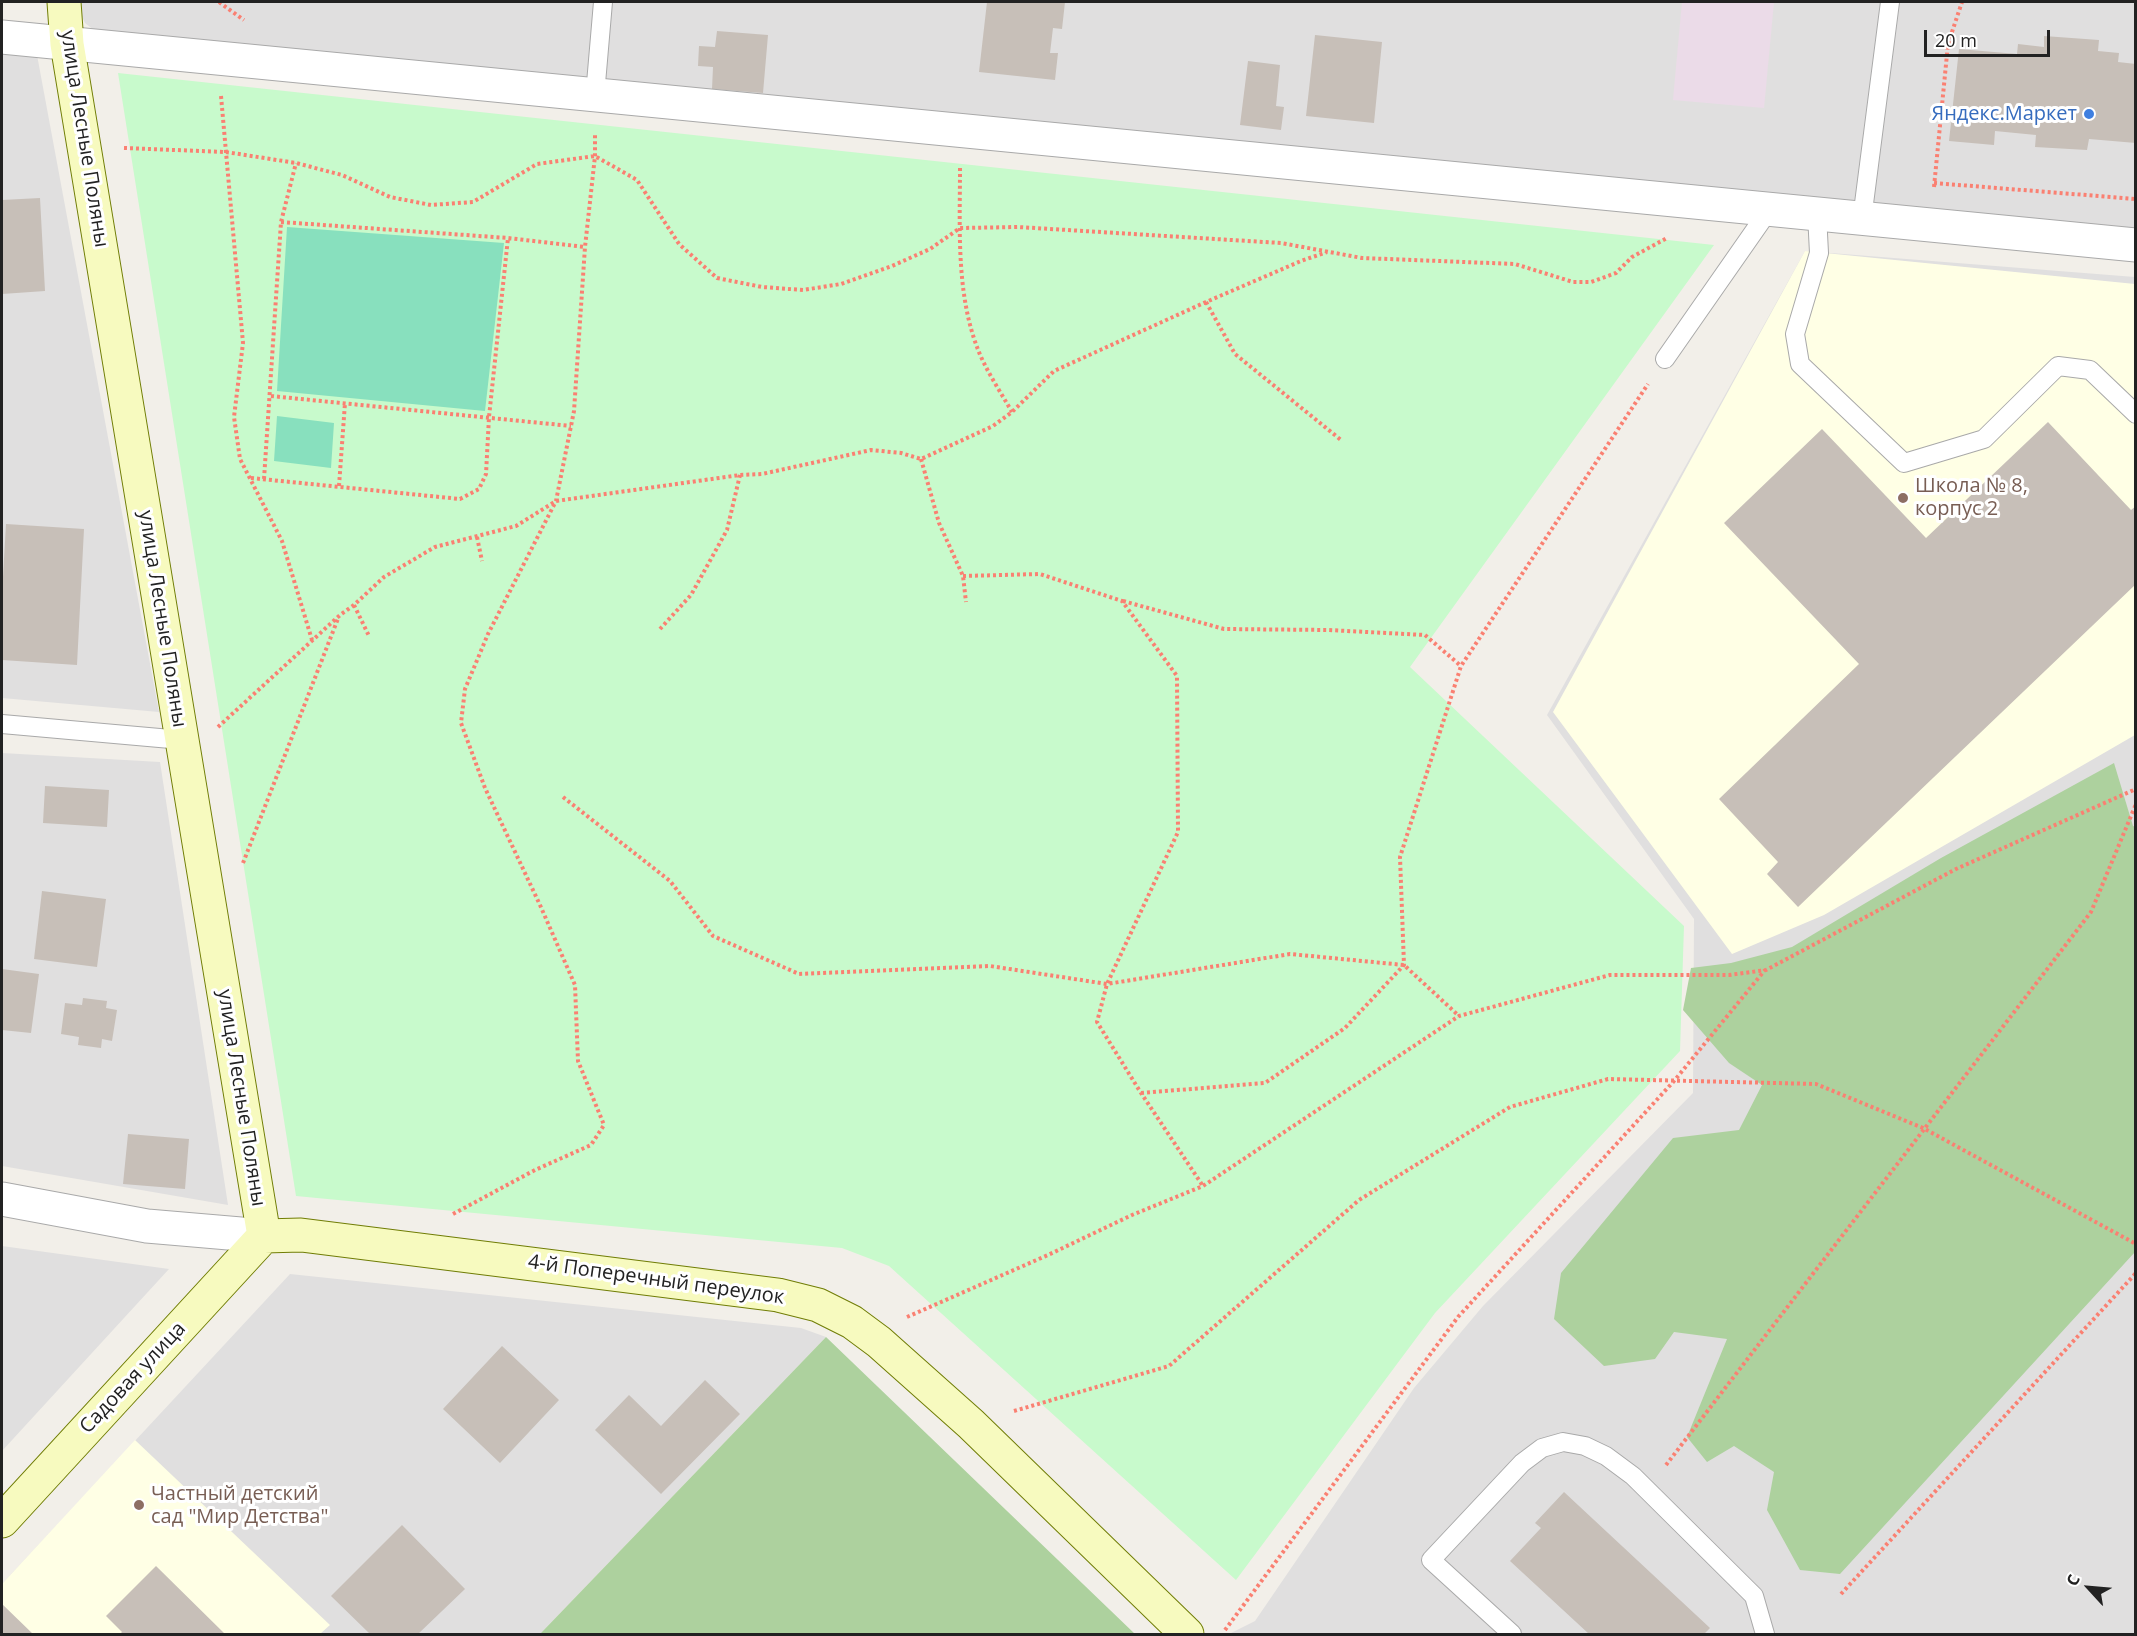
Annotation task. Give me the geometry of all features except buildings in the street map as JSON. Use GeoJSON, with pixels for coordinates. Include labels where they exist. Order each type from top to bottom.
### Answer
{"type":"FeatureCollection","features":[{"type":"Feature","properties":{"kind":"street","name":"улица Лесные Поляны"},"geometry":{"type":"LineString","coordinates":[[64,2],[67,44],[264,1236]]}},
{"type":"Feature","properties":{"kind":"street"},"geometry":{"type":"LineString","coordinates":[[2,37],[2136,245]]}},
{"type":"Feature","properties":{"kind":"street","name":"4-й Поперечный переулок"},"geometry":{"type":"LineString","coordinates":[[2,1198],[147,1226],[264,1236],[301,1235],[778,1294],[818,1305],[852,1322],[879,1342],[970,1424],[1187,1635]]}},
{"type":"Feature","properties":{"kind":"street","name":"Садовая улица"},"geometry":{"type":"LineString","coordinates":[[2,1521],[264,1236]]}},
{"type":"Feature","properties":{"kind":"lane"},"geometry":{"type":"LineString","coordinates":[[595,95],[603,2]]}},
{"type":"Feature","properties":{"kind":"lane"},"geometry":{"type":"LineString","coordinates":[[1862,219],[1890,2]]}},
{"type":"Feature","properties":{"kind":"lane"},"geometry":{"type":"LineString","coordinates":[[1665,358],[1769,210]]}},
{"type":"Feature","properties":{"kind":"lane"},"geometry":{"type":"LineString","coordinates":[[1817,214],[1819,253],[1796,334],[1800,364],[1904,463],[1984,439],[2058,366],[2090,370],[2136,414]]}},
{"type":"Feature","properties":{"kind":"lane"},"geometry":{"type":"LineString","coordinates":[[2,724],[182,740]]}},
{"type":"Feature","properties":{"kind":"lane"},"geometry":{"type":"LineString","coordinates":[[1512,1635],[1431,1560],[1522,1463],[1542,1448],[1563,1442],[1585,1446],[1606,1456],[1634,1476],[1754,1596],[1765,1635]]}},
{"type":"Feature","properties":{"kind":"path"},"geometry":{"type":"LineString","coordinates":[[1930,225],[1948,44],[1962,2]]}},
{"type":"Feature","properties":{"kind":"path"},"geometry":{"type":"LineString","coordinates":[[224,59],[220,93],[243,343],[234,417],[240,459],[282,541],[312,640]]}},
{"type":"Feature","properties":{"kind":"path"},"geometry":{"type":"LineString","coordinates":[[444,1219],[535,1170],[591,1145],[604,1125],[579,1062],[575,985],[485,788],[461,723],[465,689],[484,645],[556,501],[574,411],[585,247],[595,156],[595,95]]}},
{"type":"Feature","properties":{"kind":"path"},"geometry":{"type":"LineString","coordinates":[[959,131],[960,228],[965,309],[978,349],[1012,412]]}},
{"type":"Feature","properties":{"kind":"path"},"geometry":{"type":"LineString","coordinates":[[114,147],[226,152],[296,163],[342,175],[390,197],[431,205],[473,202],[537,164],[595,156],[637,180],[679,244],[717,278],[803,290],[841,284],[892,266],[930,249],[960,228],[1018,226],[1281,243],[1362,258],[1515,264],[1573,282],[1591,282],[1617,273],[1632,257],[1672,235],[1716,204]]}},
{"type":"Feature","properties":{"kind":"path"},"geometry":{"type":"LineString","coordinates":[[264,479],[281,222],[296,163]]}},
{"type":"Feature","properties":{"kind":"path"},"geometry":{"type":"LineString","coordinates":[[1934,183],[2136,199]]}},
{"type":"Feature","properties":{"kind":"path"},"geometry":{"type":"LineString","coordinates":[[281,222],[508,238],[585,247]]}},
{"type":"Feature","properties":{"kind":"path"},"geometry":{"type":"LineString","coordinates":[[250,478],[460,499],[479,489],[486,474],[489,417],[508,238]]}},
{"type":"Feature","properties":{"kind":"path"},"geometry":{"type":"LineString","coordinates":[[182,740],[215,730],[339,615],[354,605],[384,577],[435,547],[516,526],[556,501],[740,475],[762,474],[872,450],[901,453],[921,459],[993,426],[1012,412],[1054,371],[1206,302],[1327,252]]}},
{"type":"Feature","properties":{"kind":"path"},"geometry":{"type":"LineString","coordinates":[[1206,302],[1235,354],[1341,440]]}},
{"type":"Feature","properties":{"kind":"path"},"geometry":{"type":"LineString","coordinates":[[1141,1093],[1265,1083],[1345,1028],[1404,965],[1400,857],[1461,666],[1665,358]]}},
{"type":"Feature","properties":{"kind":"path"},"geometry":{"type":"LineString","coordinates":[[271,396],[571,426]]}},
{"type":"Feature","properties":{"kind":"path"},"geometry":{"type":"LineString","coordinates":[[339,486],[345,403]]}},
{"type":"Feature","properties":{"kind":"path"},"geometry":{"type":"LineString","coordinates":[[921,459],[939,523],[963,576],[966,602]]}},
{"type":"Feature","properties":{"kind":"path"},"geometry":{"type":"LineString","coordinates":[[660,629],[691,595],[727,530],[740,475]]}},
{"type":"Feature","properties":{"kind":"path"},"geometry":{"type":"LineString","coordinates":[[477,537],[482,561]]}},
{"type":"Feature","properties":{"kind":"path"},"geometry":{"type":"LineString","coordinates":[[963,576],[1040,574],[1122,601],[1224,629],[1328,630],[1425,635],[1461,666]]}},
{"type":"Feature","properties":{"kind":"path"},"geometry":{"type":"LineString","coordinates":[[1122,601],[1177,676],[1178,832],[1107,984],[1097,1022],[1203,1186]]}},
{"type":"Feature","properties":{"kind":"path"},"geometry":{"type":"LineString","coordinates":[[354,605],[369,636]]}},
{"type":"Feature","properties":{"kind":"path"},"geometry":{"type":"LineString","coordinates":[[240,870],[339,615]]}},
{"type":"Feature","properties":{"kind":"path"},"geometry":{"type":"LineString","coordinates":[[905,1318],[1132,1215],[1203,1186],[1459,1016],[1610,975],[1729,975],[1766,970],[1956,869],[2136,789]]}},
{"type":"Feature","properties":{"kind":"path"},"geometry":{"type":"LineString","coordinates":[[562,797],[670,881],[713,936],[799,974],[990,966],[1107,984],[1290,954],[1404,965],[1459,1016]]}},
{"type":"Feature","properties":{"kind":"path"},"geometry":{"type":"LineString","coordinates":[[1645,1488],[1669,1462],[1923,1128],[2091,912],[2136,804]]}},
{"type":"Feature","properties":{"kind":"path"},"geometry":{"type":"LineString","coordinates":[[1221,1635],[1458,1317],[1674,1081],[1766,970]]}},
{"type":"Feature","properties":{"kind":"path"},"geometry":{"type":"LineString","coordinates":[[970,1424],[1169,1366],[1359,1200],[1510,1107],[1608,1079],[1816,1084],[1923,1128],[2136,1244]]}},
{"type":"Feature","properties":{"kind":"path"},"geometry":{"type":"LineString","coordinates":[[1841,1594],[2136,1273]]}},
{"type":"Feature","properties":{"kind":"shaded area"},"geometry":{"type":"Polygon","coordinates":[[[78,2],[2135,2],[2135,232],[95,31],[85,23],[78,2]]]}},
{"type":"Feature","properties":{"kind":"shaded area"},"geometry":{"type":"Polygon","coordinates":[[[1682,2],[1774,2],[1764,108],[1673,100],[1682,2]]]}},
{"type":"Feature","properties":{"kind":"shaded area"},"geometry":{"type":"Polygon","coordinates":[[[2,52],[37,55],[159,712],[2,698],[2,52]]]}},
{"type":"Feature","properties":{"kind":"shaded area"},"geometry":{"type":"Polygon","coordinates":[[[1805,251],[2135,277],[2135,1634],[1229,1634],[1255,1621],[1414,1388],[1483,1306],[1693,1093],[1694,919],[1547,715],[1805,251]]]}},
{"type":"Feature","properties":{"kind":"shaded area","name":"Школа № 8, корпус 2"},"geometry":{"type":"Polygon","coordinates":[[[1805,251],[2135,284],[2135,735],[1824,915],[1732,954],[1553,712],[1805,251]]]}},
{"type":"Feature","properties":{"kind":"shaded area"},"geometry":{"type":"Polygon","coordinates":[[[2,753],[160,762],[228,1205],[2,1166],[2,753]]]}},
{"type":"Feature","properties":{"kind":"shaded area"},"geometry":{"type":"Polygon","coordinates":[[[2,1246],[169,1269],[2,1451],[2,1246]]]}},
{"type":"Feature","properties":{"kind":"shaded area"},"geometry":{"type":"Polygon","coordinates":[[[290,1274],[801,1328],[826,1337],[540,1634],[2,1634],[2,1584],[290,1274]]]}},
{"type":"Feature","properties":{"kind":"shaded area","name":"Частный детский сад \"Мир Детства\""},"geometry":{"type":"Polygon","coordinates":[[[135,1440],[330,1625],[320,1634],[2,1634],[2,1584],[135,1440]]]}},
{"type":"Feature","properties":{"kind":"green space"},"geometry":{"type":"Polygon","coordinates":[[[118,73],[1714,245],[1410,667],[1684,926],[1680,1051],[1435,1313],[1236,1580],[889,1266],[842,1248],[296,1196],[118,73]]]}},
{"type":"Feature","properties":{"kind":"green space"},"geometry":{"type":"Polygon","coordinates":[[[287,227],[504,243],[485,411],[277,391],[287,227]]]}},
{"type":"Feature","properties":{"kind":"green space"},"geometry":{"type":"Polygon","coordinates":[[[277,416],[334,423],[331,468],[274,461],[277,416]]]}},
{"type":"Feature","properties":{"kind":"green space"},"geometry":{"type":"Polygon","coordinates":[[[2114,763],[2133,826],[2136,827],[2135,1252],[1840,1574],[1800,1570],[1767,1510],[1774,1472],[1734,1446],[1707,1462],[1687,1437],[1727,1339],[1674,1332],[1655,1359],[1604,1366],[1554,1319],[1561,1273],[1673,1138],[1739,1130],[1762,1085],[1729,1063],[1683,1010],[1691,968],[1731,963],[1792,947],[1941,858],[2114,763]]]}},
{"type":"Feature","properties":{"kind":"green space"},"geometry":{"type":"Polygon","coordinates":[[[826,1337],[1135,1634],[540,1634],[826,1337]]]}},
{"type":"Feature","properties":{"kind":"place","name":"Яндекс.Маркет"},"geometry":{"type":"Point","coordinates":[2089,114]}},
{"type":"Feature","properties":{"kind":"place","name":"Школа № 8, корпус 2"},"geometry":{"type":"Point","coordinates":[1903,498]}},
{"type":"Feature","properties":{"kind":"place","name":"Частный детский сад \"Мир Детства\""},"geometry":{"type":"Point","coordinates":[139,1505]}}]}
